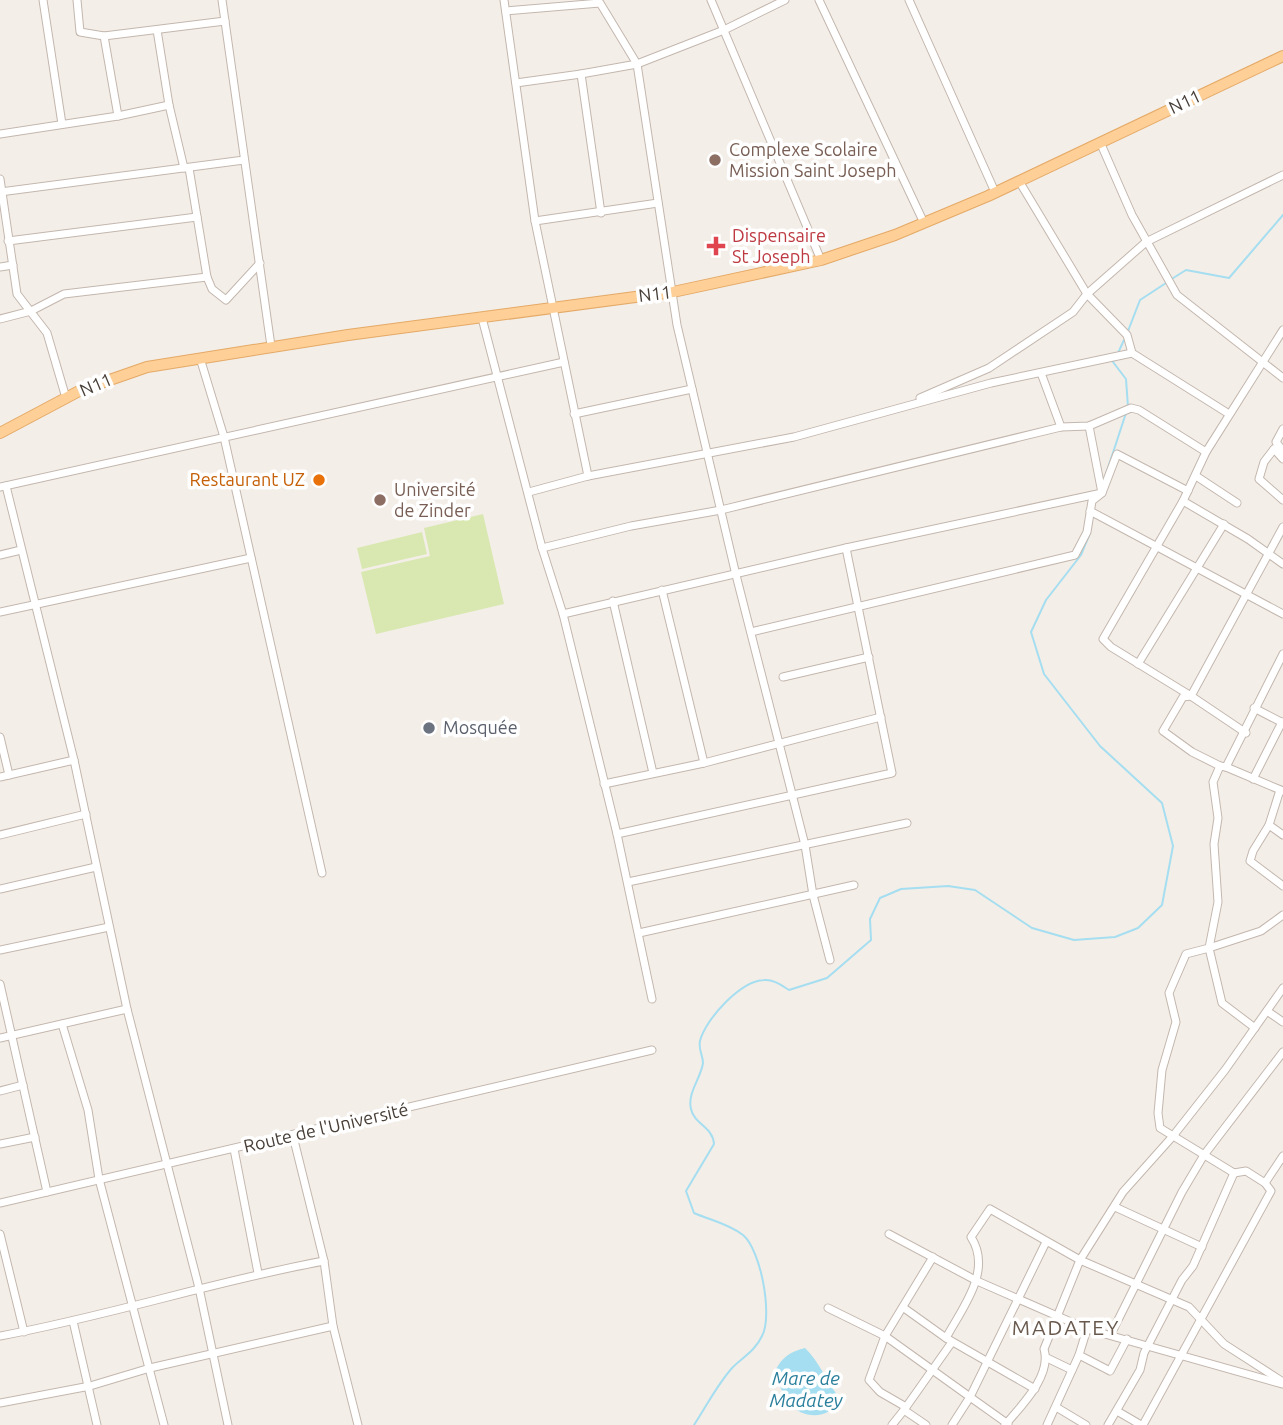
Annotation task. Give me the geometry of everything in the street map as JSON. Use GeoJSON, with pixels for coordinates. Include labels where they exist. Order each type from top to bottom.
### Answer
{"type":"FeatureCollection","features":[{"type":"Feature","properties":{"kind":"main road","name":"N11"},"geometry":{"type":"LineString","coordinates":[[0,433],[66,398],[117,376],[200,358],[673,292],[821,260],[924,223],[995,192],[1283,56]]}},
{"type":"Feature","properties":{"kind":"street"},"geometry":{"type":"LineString","coordinates":[[43,0],[62,124]]}},
{"type":"Feature","properties":{"kind":"street"},"geometry":{"type":"LineString","coordinates":[[77,0],[80,32],[104,36],[225,21]]}},
{"type":"Feature","properties":{"kind":"street"},"geometry":{"type":"LineString","coordinates":[[222,0],[271,346]]}},
{"type":"Feature","properties":{"kind":"street"},"geometry":{"type":"LineString","coordinates":[[504,0],[535,221],[588,476]]}},
{"type":"Feature","properties":{"kind":"street"},"geometry":{"type":"LineString","coordinates":[[506,11],[609,0]]}},
{"type":"Feature","properties":{"kind":"street"},"geometry":{"type":"LineString","coordinates":[[711,0],[821,260]]}},
{"type":"Feature","properties":{"kind":"street"},"geometry":{"type":"LineString","coordinates":[[516,83],[637,64],[724,30],[785,0]]}},
{"type":"Feature","properties":{"kind":"street"},"geometry":{"type":"LineString","coordinates":[[819,0],[924,223]]}},
{"type":"Feature","properties":{"kind":"street"},"geometry":{"type":"LineString","coordinates":[[909,0],[995,192]]}},
{"type":"Feature","properties":{"kind":"street"},"geometry":{"type":"LineString","coordinates":[[600,3],[637,64],[673,292],[692,389],[805,845],[813,895],[830,960]]}},
{"type":"Feature","properties":{"kind":"street"},"geometry":{"type":"LineString","coordinates":[[157,30],[169,105],[187,168],[206,276],[212,289],[226,300],[260,263]]}},
{"type":"Feature","properties":{"kind":"street"},"geometry":{"type":"LineString","coordinates":[[104,36],[118,116]]}},
{"type":"Feature","properties":{"kind":"street"},"geometry":{"type":"LineString","coordinates":[[581,74],[601,213]]}},
{"type":"Feature","properties":{"kind":"street"},"geometry":{"type":"LineString","coordinates":[[0,134],[118,116],[169,105]]}},
{"type":"Feature","properties":{"kind":"street"},"geometry":{"type":"LineString","coordinates":[[1100,142],[1146,242],[1177,295],[1283,378]]}},
{"type":"Feature","properties":{"kind":"street"},"geometry":{"type":"LineString","coordinates":[[1,192],[244,160]]}},
{"type":"Feature","properties":{"kind":"street"},"geometry":{"type":"LineString","coordinates":[[897,408],[989,368],[1073,312],[1087,294],[1146,242],[1283,175]]}},
{"type":"Feature","properties":{"kind":"street"},"geometry":{"type":"LineString","coordinates":[[0,179],[17,294],[47,334],[66,398]]}},
{"type":"Feature","properties":{"kind":"street"},"geometry":{"type":"LineString","coordinates":[[1019,181],[1087,294],[1127,335],[1132,353],[1229,414]]}},
{"type":"Feature","properties":{"kind":"street"},"geometry":{"type":"LineString","coordinates":[[535,221],[658,203]]}},
{"type":"Feature","properties":{"kind":"street"},"geometry":{"type":"LineString","coordinates":[[8,241],[197,217]]}},
{"type":"Feature","properties":{"kind":"street"},"geometry":{"type":"LineString","coordinates":[[0,267],[13,265]]}},
{"type":"Feature","properties":{"kind":"street"},"geometry":{"type":"LineString","coordinates":[[0,319],[31,312],[64,294],[206,276]]}},
{"type":"Feature","properties":{"kind":"street"},"geometry":{"type":"LineString","coordinates":[[482,318],[542,548],[563,614],[628,881],[652,999]]}},
{"type":"Feature","properties":{"kind":"street"},"geometry":{"type":"LineString","coordinates":[[1246,733],[1111,647],[1103,636],[1183,500],[1206,452],[1260,362],[1283,330]]}},
{"type":"Feature","properties":{"kind":"street"},"geometry":{"type":"LineString","coordinates":[[529,492],[588,476],[829,428],[991,383],[1132,353]]}},
{"type":"Feature","properties":{"kind":"street"},"geometry":{"type":"LineString","coordinates":[[200,358],[224,437],[322,873]]}},
{"type":"Feature","properties":{"kind":"street"},"geometry":{"type":"LineString","coordinates":[[228,1425],[199,1289],[127,1009],[74,760],[3,487],[564,362]]}},
{"type":"Feature","properties":{"kind":"street"},"geometry":{"type":"LineString","coordinates":[[1041,373],[1060,427]]}},
{"type":"Feature","properties":{"kind":"street"},"geometry":{"type":"LineString","coordinates":[[574,414],[692,389]]}},
{"type":"Feature","properties":{"kind":"street"},"geometry":{"type":"LineString","coordinates":[[542,548],[631,526],[721,510],[1060,427],[1089,426],[1128,409],[1139,410],[1206,452]]}},
{"type":"Feature","properties":{"kind":"street"},"geometry":{"type":"LineString","coordinates":[[1089,426],[1102,493]]}},
{"type":"Feature","properties":{"kind":"street"},"geometry":{"type":"LineString","coordinates":[[1283,429],[1276,443],[1283,451]]}},
{"type":"Feature","properties":{"kind":"street"},"geometry":{"type":"LineString","coordinates":[[1274,449],[1283,451]]}},
{"type":"Feature","properties":{"kind":"street"},"geometry":{"type":"LineString","coordinates":[[1274,449],[1283,459]]}},
{"type":"Feature","properties":{"kind":"street"},"geometry":{"type":"LineString","coordinates":[[1274,449],[1264,462],[1259,479],[1283,500]]}},
{"type":"Feature","properties":{"kind":"street"},"geometry":{"type":"LineString","coordinates":[[751,632],[1075,555],[1087,532],[1092,501],[1102,493],[1117,454],[1188,491]]}},
{"type":"Feature","properties":{"kind":"street"},"geometry":{"type":"LineString","coordinates":[[1196,476],[1237,503]]}},
{"type":"Feature","properties":{"kind":"street"},"geometry":{"type":"LineString","coordinates":[[563,614],[846,548],[1102,493]]}},
{"type":"Feature","properties":{"kind":"street"},"geometry":{"type":"LineString","coordinates":[[1183,500],[1283,564]]}},
{"type":"Feature","properties":{"kind":"street"},"geometry":{"type":"LineString","coordinates":[[1090,511],[1283,614]]}},
{"type":"Feature","properties":{"kind":"street"},"geometry":{"type":"LineString","coordinates":[[1138,664],[1224,524]]}},
{"type":"Feature","properties":{"kind":"street"},"geometry":{"type":"LineString","coordinates":[[1191,696],[1248,596],[1283,527]]}},
{"type":"Feature","properties":{"kind":"street"},"geometry":{"type":"LineString","coordinates":[[617,834],[892,773],[846,548]]}},
{"type":"Feature","properties":{"kind":"street"},"geometry":{"type":"LineString","coordinates":[[0,555],[21,550]]}},
{"type":"Feature","properties":{"kind":"street"},"geometry":{"type":"LineString","coordinates":[[0,612],[251,558]]}},
{"type":"Feature","properties":{"kind":"street"},"geometry":{"type":"LineString","coordinates":[[662,590],[704,763]]}},
{"type":"Feature","properties":{"kind":"street"},"geometry":{"type":"LineString","coordinates":[[613,601],[653,773]]}},
{"type":"Feature","properties":{"kind":"street"},"geometry":{"type":"LineString","coordinates":[[1255,1028],[1222,1003],[1209,948],[1218,902],[1214,844],[1218,818],[1213,782],[1246,733],[1254,708],[1283,654]]}},
{"type":"Feature","properties":{"kind":"street"},"geometry":{"type":"LineString","coordinates":[[783,677],[869,657]]}},
{"type":"Feature","properties":{"kind":"street"},"geometry":{"type":"LineString","coordinates":[[1191,696],[1183,697],[1163,732],[1192,752],[1281,791],[1269,825],[1250,861],[1283,886]]}},
{"type":"Feature","properties":{"kind":"street"},"geometry":{"type":"LineString","coordinates":[[1253,779],[1282,723],[1254,708]]}},
{"type":"Feature","properties":{"kind":"street"},"geometry":{"type":"LineString","coordinates":[[604,784],[704,763],[881,717]]}},
{"type":"Feature","properties":{"kind":"street"},"geometry":{"type":"LineString","coordinates":[[0,737],[9,775]]}},
{"type":"Feature","properties":{"kind":"street"},"geometry":{"type":"LineString","coordinates":[[0,777],[74,760]]}},
{"type":"Feature","properties":{"kind":"street"},"geometry":{"type":"LineString","coordinates":[[0,835],[86,814]]}},
{"type":"Feature","properties":{"kind":"street"},"geometry":{"type":"LineString","coordinates":[[628,881],[907,823]]}},
{"type":"Feature","properties":{"kind":"street"},"geometry":{"type":"LineString","coordinates":[[1269,825],[1283,835]]}},
{"type":"Feature","properties":{"kind":"street"},"geometry":{"type":"LineString","coordinates":[[0,889],[96,867]]}},
{"type":"Feature","properties":{"kind":"street"},"geometry":{"type":"LineString","coordinates":[[639,933],[854,885]]}},
{"type":"Feature","properties":{"kind":"street"},"geometry":{"type":"LineString","coordinates":[[1117,1411],[1142,1425],[1271,1191],[1265,1182],[1246,1171],[1234,1172],[1160,1128],[1158,1113],[1162,1070],[1175,1022],[1169,993],[1186,954],[1261,931],[1283,915]]}},
{"type":"Feature","properties":{"kind":"street"},"geometry":{"type":"LineString","coordinates":[[0,950],[109,927]]}},
{"type":"Feature","properties":{"kind":"street"},"geometry":{"type":"LineString","coordinates":[[0,984],[47,1192]]}},
{"type":"Feature","properties":{"kind":"street"},"geometry":{"type":"LineString","coordinates":[[828,1308],[886,1336],[1007,1424],[1035,1389],[1047,1358],[1044,1349],[1080,1260],[1123,1192],[1173,1136],[1283,988]]}},
{"type":"Feature","properties":{"kind":"street"},"geometry":{"type":"LineString","coordinates":[[0,1038],[127,1009]]}},
{"type":"Feature","properties":{"kind":"street"},"geometry":{"type":"LineString","coordinates":[[1267,1011],[1283,1022]]}},
{"type":"Feature","properties":{"kind":"street"},"geometry":{"type":"LineString","coordinates":[[62,1024],[88,1110],[99,1180],[164,1425]]}},
{"type":"Feature","properties":{"kind":"street","name":"Route de l'Université"},"geometry":{"type":"LineString","coordinates":[[0,1203],[652,1050]]}},
{"type":"Feature","properties":{"kind":"street"},"geometry":{"type":"LineString","coordinates":[[1111,1334],[1204,1154],[1283,1052]]}},
{"type":"Feature","properties":{"kind":"street"},"geometry":{"type":"LineString","coordinates":[[0,1091],[23,1086]]}},
{"type":"Feature","properties":{"kind":"street"},"geometry":{"type":"LineString","coordinates":[[293,1136],[324,1261],[333,1326],[358,1425]]}},
{"type":"Feature","properties":{"kind":"street"},"geometry":{"type":"LineString","coordinates":[[0,1144],[35,1137]]}},
{"type":"Feature","properties":{"kind":"street"},"geometry":{"type":"LineString","coordinates":[[233,1149],[258,1273]]}},
{"type":"Feature","properties":{"kind":"street"},"geometry":{"type":"LineString","coordinates":[[1265,1182],[1283,1156]]}},
{"type":"Feature","properties":{"kind":"street"},"geometry":{"type":"LineString","coordinates":[[1108,1425],[1202,1247],[1234,1172]]}},
{"type":"Feature","properties":{"kind":"street"},"geometry":{"type":"LineString","coordinates":[[1115,1207],[1156,1229],[1163,1229],[1202,1247]]}},
{"type":"Feature","properties":{"kind":"street"},"geometry":{"type":"LineString","coordinates":[[892,1425],[933,1369],[977,1281],[980,1251],[971,1237],[990,1209],[1080,1260],[1173,1298],[1201,1318],[1210,1332],[1224,1344],[1283,1383]]}},
{"type":"Feature","properties":{"kind":"street"},"geometry":{"type":"LineString","coordinates":[[0,1234],[24,1332]]}},
{"type":"Feature","properties":{"kind":"street"},"geometry":{"type":"LineString","coordinates":[[889,1234],[977,1281],[1087,1329],[1150,1344],[1182,1356],[1283,1383]]}},
{"type":"Feature","properties":{"kind":"street"},"geometry":{"type":"LineString","coordinates":[[951,1425],[970,1397],[1046,1242]]}},
{"type":"Feature","properties":{"kind":"street"},"geometry":{"type":"LineString","coordinates":[[926,1425],[880,1392],[869,1380],[886,1336],[933,1257]]}},
{"type":"Feature","properties":{"kind":"street"},"geometry":{"type":"LineString","coordinates":[[0,1336],[73,1321],[258,1273],[324,1261]]}},
{"type":"Feature","properties":{"kind":"street"},"geometry":{"type":"LineString","coordinates":[[904,1308],[949,1340],[1035,1389]]}},
{"type":"Feature","properties":{"kind":"street"},"geometry":{"type":"LineString","coordinates":[[73,1321],[97,1425]]}},
{"type":"Feature","properties":{"kind":"street"},"geometry":{"type":"LineString","coordinates":[[0,1404],[90,1387],[150,1368],[333,1326]]}},
{"type":"Feature","properties":{"kind":"street"},"geometry":{"type":"LineString","coordinates":[[1047,1425],[1079,1355],[1087,1329]]}},
{"type":"Feature","properties":{"kind":"street"},"geometry":{"type":"LineString","coordinates":[[1079,1355],[1110,1371],[1127,1339]]}},
{"type":"Feature","properties":{"kind":"street"},"geometry":{"type":"LineString","coordinates":[[1047,1358],[1072,1370]]}},
{"type":"Feature","properties":{"kind":"street"},"geometry":{"type":"LineString","coordinates":[[1056,1406],[1087,1425]]}},
{"type":"Feature","properties":{"kind":"green space"},"geometry":{"type":"Polygon","coordinates":[[[483,514],[504,604],[376,634],[361,572],[430,556],[424,528],[483,514]]]}},
{"type":"Feature","properties":{"kind":"green space"},"geometry":{"type":"Polygon","coordinates":[[[422,532],[427,554],[362,569],[357,548],[422,532]]]}},
{"type":"Feature","properties":{"kind":"water","name":"Mare de Madatey"},"geometry":{"type":"Polygon","coordinates":[[[805,1348],[840,1399],[836,1406],[823,1414],[809,1415],[795,1409],[784,1396],[775,1371],[787,1356],[805,1348]]]}},
{"type":"Feature","properties":{"kind":"waterway"},"geometry":{"type":"LineString","coordinates":[[1170,280],[1186,270],[1229,278],[1283,215]]}},
{"type":"Feature","properties":{"kind":"waterway"},"geometry":{"type":"LineString","coordinates":[[1128,331],[1140,300],[1166,283]]}},
{"type":"Feature","properties":{"kind":"waterway"},"geometry":{"type":"LineString","coordinates":[[1118,353],[1124,340]]}},
{"type":"Feature","properties":{"kind":"waterway"},"geometry":{"type":"LineString","coordinates":[[1115,358],[1113,362],[1126,379],[1128,407]]}},
{"type":"Feature","properties":{"kind":"waterway"},"geometry":{"type":"LineString","coordinates":[[1106,474],[1126,413]]}},
{"type":"Feature","properties":{"kind":"waterway"},"geometry":{"type":"LineString","coordinates":[[694,1425],[728,1373],[759,1341],[765,1327],[766,1314],[760,1268],[749,1243],[732,1228],[694,1213],[686,1191],[714,1144],[710,1133],[693,1114],[690,1103],[703,1063],[700,1041],[716,1013],[735,994],[755,982],[771,980],[789,990],[827,978],[871,940],[870,919],[880,898],[901,889],[948,886],[975,890],[1032,928],[1074,940],[1115,937],[1138,928],[1162,905],[1173,846],[1162,803],[1100,746],[1044,674],[1031,632],[1046,600],[1081,555],[1090,533]]}},
{"type":"Feature","properties":{"kind":"place","name":"Complexe Scolaire Mission Saint Joseph"},"geometry":{"type":"Point","coordinates":[715,160]}},
{"type":"Feature","properties":{"kind":"place","name":"Dispensaire St Joseph"},"geometry":{"type":"Point","coordinates":[716,246]}},
{"type":"Feature","properties":{"kind":"place","name":"Restaurant UZ"},"geometry":{"type":"Point","coordinates":[319,480]}},
{"type":"Feature","properties":{"kind":"place","name":"Université de Zinder"},"geometry":{"type":"Point","coordinates":[380,500]}},
{"type":"Feature","properties":{"kind":"place","name":"Mosquée"},"geometry":{"type":"Point","coordinates":[429,728]}},
{"type":"Feature","properties":{"kind":"district","name":"MADATEY"},"geometry":{"type":"Point","coordinates":[1066,1328]}}]}
